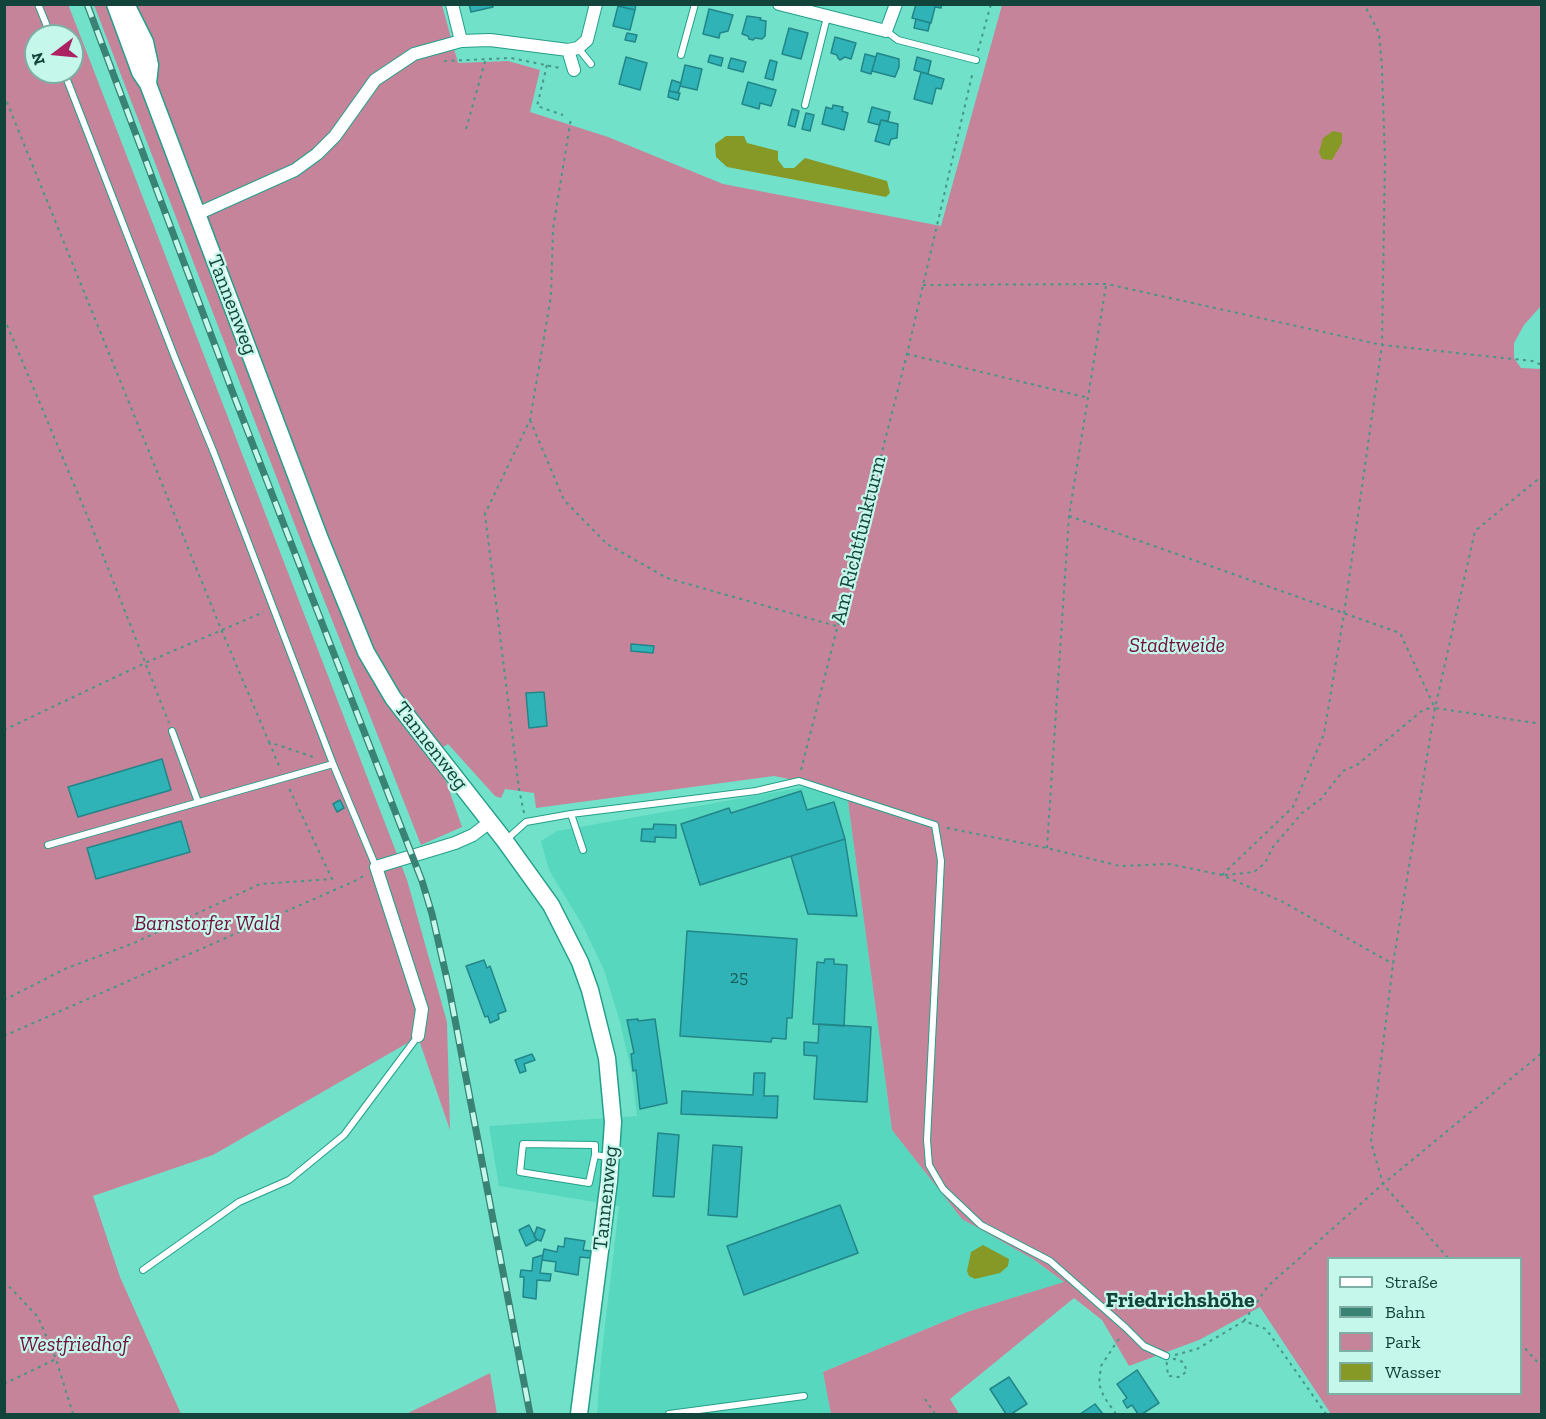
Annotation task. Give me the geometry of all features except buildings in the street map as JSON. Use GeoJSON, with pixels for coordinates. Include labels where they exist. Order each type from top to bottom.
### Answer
{"type":"FeatureCollection","features":[{"type":"Feature","properties":{"kind":"street","name":"Tannenweg"},"geometry":{"type":"LineString","coordinates":[[115,4],[140,72],[148,84],[320,539],[366,652],[393,698],[505,841],[551,905],[573,945],[590,990],[608,1069],[613,1122],[603,1156],[579,1414]]}},
{"type":"Feature","properties":{"kind":"street","name":"Tannenweg"},"geometry":{"type":"LineString","coordinates":[[126,4],[145,42],[150,64],[148,84]]}},
{"type":"Feature","properties":{"kind":"street"},"geometry":{"type":"LineString","coordinates":[[452,4],[461,41]]}},
{"type":"Feature","properties":{"kind":"street"},"geometry":{"type":"LineString","coordinates":[[197,214],[295,170],[317,154],[335,136],[375,80],[414,54],[461,41],[490,40],[573,49],[587,40],[596,4]]}},
{"type":"Feature","properties":{"kind":"street"},"geometry":{"type":"LineString","coordinates":[[779,4],[886,31],[896,4]]}},
{"type":"Feature","properties":{"kind":"street"},"geometry":{"type":"LineString","coordinates":[[573,49],[574,70]]}},
{"type":"Feature","properties":{"kind":"street"},"geometry":{"type":"LineString","coordinates":[[418,1036],[422,1009],[376,867],[454,843],[473,835],[490,822]]}},
{"type":"Feature","properties":{"kind":"lane"},"geometry":{"type":"LineString","coordinates":[[38,4],[46,24]]}},
{"type":"Feature","properties":{"kind":"lane"},"geometry":{"type":"LineString","coordinates":[[681,56],[695,4]]}},
{"type":"Feature","properties":{"kind":"lane"},"geometry":{"type":"LineString","coordinates":[[805,105],[827,17]]}},
{"type":"Feature","properties":{"kind":"lane"},"geometry":{"type":"LineString","coordinates":[[886,31],[898,40],[976,60]]}},
{"type":"Feature","properties":{"kind":"lane"},"geometry":{"type":"LineString","coordinates":[[573,49],[591,64]]}},
{"type":"Feature","properties":{"kind":"lane"},"geometry":{"type":"LineString","coordinates":[[69,84],[333,764],[376,867]]}},
{"type":"Feature","properties":{"kind":"lane"},"geometry":{"type":"LineString","coordinates":[[172,731],[198,802]]}},
{"type":"Feature","properties":{"kind":"lane"},"geometry":{"type":"LineString","coordinates":[[48,845],[333,764]]}},
{"type":"Feature","properties":{"kind":"lane"},"geometry":{"type":"LineString","coordinates":[[505,841],[526,822],[571,814],[756,791],[799,781],[935,825],[941,861],[927,1140],[929,1165],[943,1189],[981,1225],[1050,1261],[1144,1346],[1166,1356]]}},
{"type":"Feature","properties":{"kind":"lane"},"geometry":{"type":"LineString","coordinates":[[571,814],[583,850]]}},
{"type":"Feature","properties":{"kind":"lane"},"geometry":{"type":"LineString","coordinates":[[143,1270],[239,1202],[289,1180],[344,1135],[418,1036]]}},
{"type":"Feature","properties":{"kind":"lane"},"geometry":{"type":"LineString","coordinates":[[523,1144],[595,1145],[603,1156],[589,1183],[520,1172],[523,1144]]}},
{"type":"Feature","properties":{"kind":"lane"},"geometry":{"type":"LineString","coordinates":[[669,1414],[696,1413],[804,1396]]}},
{"type":"Feature","properties":{"kind":"path","name":"Am Richtfunkturm"},"geometry":{"type":"LineString","coordinates":[[799,781],[836,626],[907,354],[991,4]]}},
{"type":"Feature","properties":{"kind":"path"},"geometry":{"type":"LineString","coordinates":[[1222,875],[1293,807],[1324,734],[1344,614],[1382,345],[1385,159],[1382,68],[1379,33],[1364,4]]}},
{"type":"Feature","properties":{"kind":"path"},"geometry":{"type":"LineString","coordinates":[[441,45],[445,61],[511,58],[574,70]]}},
{"type":"Feature","properties":{"kind":"path"},"geometry":{"type":"LineString","coordinates":[[466,129],[486,58]]}},
{"type":"Feature","properties":{"kind":"path"},"geometry":{"type":"LineString","coordinates":[[547,65],[537,106],[564,115]]}},
{"type":"Feature","properties":{"kind":"path"},"geometry":{"type":"LineString","coordinates":[[4,95],[221,629],[284,778],[332,879],[260,884],[134,943],[67,968],[4,1000]]}},
{"type":"Feature","properties":{"kind":"path"},"geometry":{"type":"LineString","coordinates":[[526,822],[519,789],[485,514],[530,420],[551,296],[553,229],[571,118]]}},
{"type":"Feature","properties":{"kind":"path"},"geometry":{"type":"LineString","coordinates":[[1047,848],[1069,516],[1107,284]]}},
{"type":"Feature","properties":{"kind":"path"},"geometry":{"type":"LineString","coordinates":[[923,285],[1107,284],[1382,345],[1532,361],[1542,365]]}},
{"type":"Feature","properties":{"kind":"path"},"geometry":{"type":"LineString","coordinates":[[4,318],[89,520],[172,731]]}},
{"type":"Feature","properties":{"kind":"path"},"geometry":{"type":"LineString","coordinates":[[907,354],[1089,398]]}},
{"type":"Feature","properties":{"kind":"path"},"geometry":{"type":"LineString","coordinates":[[530,420],[564,500],[607,544],[667,578],[836,626]]}},
{"type":"Feature","properties":{"kind":"path"},"geometry":{"type":"LineString","coordinates":[[1447,1257],[1383,1184],[1371,1142],[1393,964],[1435,708],[1475,531],[1542,476]]}},
{"type":"Feature","properties":{"kind":"path"},"geometry":{"type":"LineString","coordinates":[[1069,516],[1400,633],[1435,708]]}},
{"type":"Feature","properties":{"kind":"path"},"geometry":{"type":"LineString","coordinates":[[4,730],[145,663],[272,608]]}},
{"type":"Feature","properties":{"kind":"path"},"geometry":{"type":"LineString","coordinates":[[1222,875],[1254,872],[1264,863],[1273,847],[1302,813],[1321,799],[1344,771],[1357,765],[1424,709],[1435,708],[1542,724]]}},
{"type":"Feature","properties":{"kind":"path"},"geometry":{"type":"LineString","coordinates":[[269,742],[333,764]]}},
{"type":"Feature","properties":{"kind":"path"},"geometry":{"type":"LineString","coordinates":[[935,825],[1120,866],[1169,864],[1222,875],[1283,902],[1393,964]]}},
{"type":"Feature","properties":{"kind":"path"},"geometry":{"type":"LineString","coordinates":[[4,1036],[357,880],[376,867]]}},
{"type":"Feature","properties":{"kind":"path"},"geometry":{"type":"LineString","coordinates":[[1166,1356],[1197,1349],[1244,1321],[1268,1286],[1383,1184],[1542,1053]]}},
{"type":"Feature","properties":{"kind":"path"},"geometry":{"type":"LineString","coordinates":[[4,1281],[38,1317],[56,1359],[73,1414]]}},
{"type":"Feature","properties":{"kind":"path"},"geometry":{"type":"LineString","coordinates":[[1244,1321],[1266,1329],[1326,1414]]}},
{"type":"Feature","properties":{"kind":"path"},"geometry":{"type":"LineString","coordinates":[[1116,1414],[1104,1397],[1099,1384],[1101,1366],[1126,1328]]}},
{"type":"Feature","properties":{"kind":"path"},"geometry":{"type":"LineString","coordinates":[[1522,1344],[1542,1368]]}},
{"type":"Feature","properties":{"kind":"path"},"geometry":{"type":"LineString","coordinates":[[1166,1356],[1184,1362],[1187,1371],[1180,1377],[1168,1376],[1166,1356]]}},
{"type":"Feature","properties":{"kind":"path"},"geometry":{"type":"LineString","coordinates":[[4,1384],[56,1359]]}},
{"type":"Feature","properties":{"kind":"path"},"geometry":{"type":"LineString","coordinates":[[925,1399],[935,1414]]}},
{"type":"Feature","properties":{"kind":"shaded area"},"geometry":{"type":"Polygon","coordinates":[[[810,786],[848,801],[892,1130],[962,1219],[1033,1259],[1065,1283],[967,1312],[823,1372],[831,1414],[597,1414],[619,1206],[499,1186],[489,1126],[637,1116],[632,1075],[620,1022],[604,970],[583,926],[549,870],[541,841],[557,831],[810,786]]]}},
{"type":"Feature","properties":{"kind":"green space","name":"Barnstorfer Wald"},"geometry":{"type":"Polygon","coordinates":[[[68,4],[76,24],[24,24],[24,84],[84,84],[84,45],[407,880],[447,1022],[450,1130],[418,1037],[213,1155],[93,1196],[120,1277],[181,1414],[5,1414],[4,5],[68,4]]]}},
{"type":"Feature","properties":{"kind":"green space","name":"Stadtweide"},"geometry":{"type":"Polygon","coordinates":[[[94,5],[442,5],[458,63],[508,61],[540,70],[530,112],[608,137],[723,184],[941,226],[1002,5],[1541,5],[1541,306],[1524,325],[1514,343],[1514,358],[1521,368],[1542,369],[1541,1414],[1331,1414],[1260,1307],[1199,1340],[1129,1366],[1102,1320],[1074,1298],[950,1399],[959,1414],[831,1414],[823,1372],[967,1312],[1064,1282],[1033,1259],[962,1219],[892,1130],[848,801],[799,781],[774,776],[536,808],[534,793],[505,789],[501,798],[495,796],[448,744],[436,752],[462,827],[421,845],[94,5]]]}},
{"type":"Feature","properties":{"kind":"green space"},"geometry":{"type":"Polygon","coordinates":[[[490,1373],[497,1414],[406,1414],[460,1388],[490,1373]]]}},
{"type":"Feature","properties":{"kind":"water"},"geometry":{"type":"Polygon","coordinates":[[[1333,131],[1342,133],[1342,143],[1332,160],[1322,159],[1319,152],[1323,138],[1333,131]]]}},
{"type":"Feature","properties":{"kind":"water"},"geometry":{"type":"Polygon","coordinates":[[[726,136],[744,136],[747,143],[778,151],[778,160],[784,168],[794,168],[805,158],[887,181],[890,193],[886,197],[727,167],[716,157],[715,144],[726,136]]]}},
{"type":"Feature","properties":{"kind":"water"},"geometry":{"type":"Polygon","coordinates":[[[983,1245],[1009,1259],[1008,1266],[1000,1273],[975,1279],[969,1276],[967,1271],[971,1252],[983,1245]]]}},
{"type":"Feature","properties":{"kind":"railway"},"geometry":{"type":"LineString","coordinates":[[87,4],[234,396],[422,881],[449,988],[530,1414]]}},
{"type":"Feature","properties":{"kind":"district","name":"Friedrichshöhe"},"geometry":{"type":"Point","coordinates":[1180,1301]}},
{"type":"Feature","properties":{"kind":"park label","name":"Westfriedhof"},"geometry":{"type":"Point","coordinates":[74,1345]}}]}
